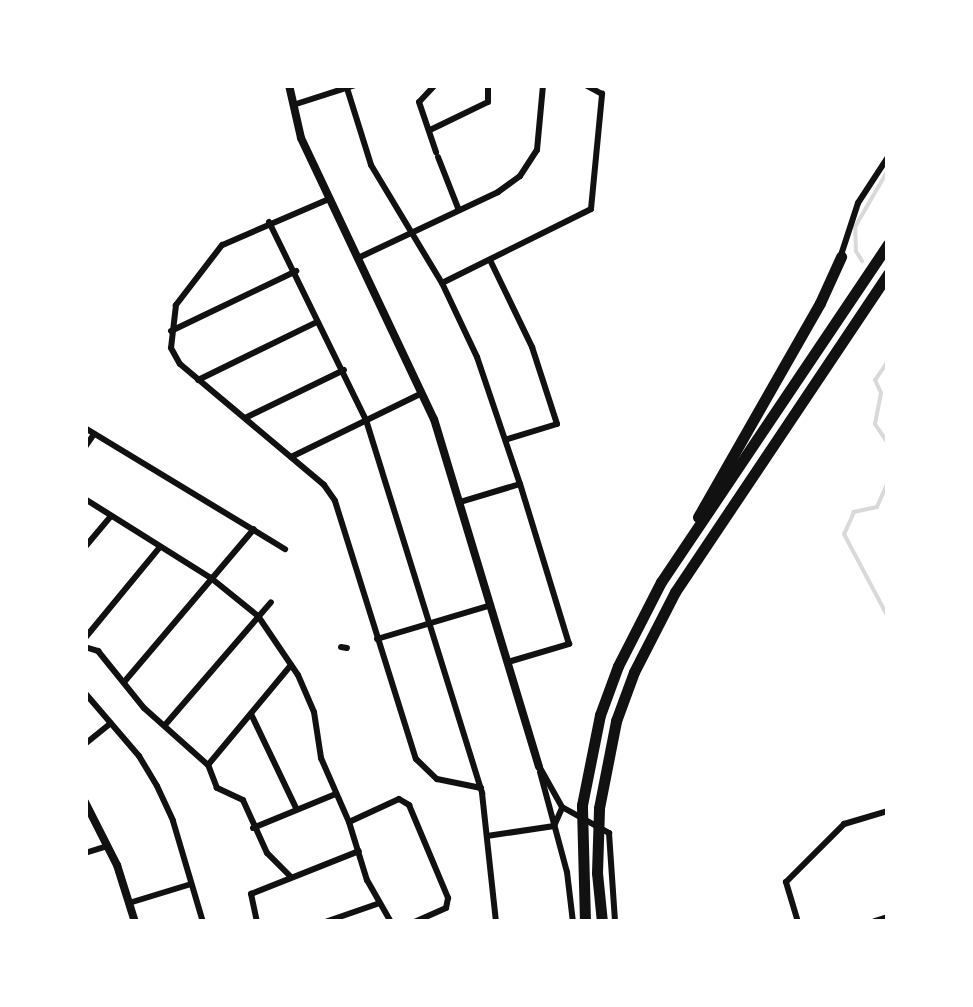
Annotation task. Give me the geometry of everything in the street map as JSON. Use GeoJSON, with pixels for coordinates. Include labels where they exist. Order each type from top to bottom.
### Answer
{"type":"FeatureCollection","features":[{"type":"Feature","properties":{"kind":"highway"},"geometry":{"type":"LineString","coordinates":[[585,922],[580,835],[596,732],[630,639],[678,557],[888,244]]}},
{"type":"Feature","properties":{"kind":"highway"},"geometry":{"type":"LineString","coordinates":[[678,557],[710,491],[820,303],[841,256]]}},
{"type":"Feature","properties":{"kind":"highway"},"geometry":{"type":"LineString","coordinates":[[602,922],[597,873],[599,808],[608,754],[634,672],[675,592],[888,274]]}},
{"type":"Feature","properties":{"kind":"street"},"geometry":{"type":"LineString","coordinates":[[289,85],[292,105],[329,198],[422,393],[460,502],[567,872],[573,922]]}},
{"type":"Feature","properties":{"kind":"street"},"geometry":{"type":"LineString","coordinates":[[292,105],[355,85]]}},
{"type":"Feature","properties":{"kind":"street"},"geometry":{"type":"LineString","coordinates":[[435,85],[419,102],[458,208]]}},
{"type":"Feature","properties":{"kind":"street"},"geometry":{"type":"LineString","coordinates":[[430,130],[488,102],[488,85]]}},
{"type":"Feature","properties":{"kind":"street"},"geometry":{"type":"LineString","coordinates":[[358,258],[498,192],[529,164],[537,150],[543,85]]}},
{"type":"Feature","properties":{"kind":"street"},"geometry":{"type":"LineString","coordinates":[[442,283],[591,209],[602,94],[586,85]]}},
{"type":"Feature","properties":{"kind":"street"},"geometry":{"type":"LineString","coordinates":[[346,88],[371,165],[442,283],[477,357],[508,439],[568,644],[508,662]]}},
{"type":"Feature","properties":{"kind":"street"},"geometry":{"type":"LineString","coordinates":[[841,256],[858,203],[888,156]]}},
{"type":"Feature","properties":{"kind":"street"},"geometry":{"type":"LineString","coordinates":[[329,198],[236,236],[211,257],[176,304],[170,331],[174,356],[324,485],[335,501],[416,758],[437,779],[481,788]]}},
{"type":"Feature","properties":{"kind":"street"},"geometry":{"type":"LineString","coordinates":[[270,222],[366,420],[481,788],[496,922]]}},
{"type":"Feature","properties":{"kind":"street"},"geometry":{"type":"LineString","coordinates":[[490,260],[532,347],[557,424],[508,439]]}},
{"type":"Feature","properties":{"kind":"street"},"geometry":{"type":"LineString","coordinates":[[170,331],[296,271]]}},
{"type":"Feature","properties":{"kind":"street"},"geometry":{"type":"LineString","coordinates":[[198,380],[317,322]]}},
{"type":"Feature","properties":{"kind":"street"},"geometry":{"type":"LineString","coordinates":[[245,418],[344,370]]}},
{"type":"Feature","properties":{"kind":"street"},"geometry":{"type":"LineString","coordinates":[[291,457],[422,393]]}},
{"type":"Feature","properties":{"kind":"street"},"geometry":{"type":"LineString","coordinates":[[85,428],[286,549]]}},
{"type":"Feature","properties":{"kind":"street"},"geometry":{"type":"LineString","coordinates":[[85,447],[94,434]]}},
{"type":"Feature","properties":{"kind":"street"},"geometry":{"type":"LineString","coordinates":[[460,502],[520,484]]}},
{"type":"Feature","properties":{"kind":"street"},"geometry":{"type":"LineString","coordinates":[[85,499],[210,578],[258,616],[292,665],[314,712],[321,758],[349,822],[377,904],[391,922]]}},
{"type":"Feature","properties":{"kind":"street"},"geometry":{"type":"LineString","coordinates":[[85,547],[111,516]]}},
{"type":"Feature","properties":{"kind":"street"},"geometry":{"type":"LineString","coordinates":[[125,681],[254,529]]}},
{"type":"Feature","properties":{"kind":"street"},"geometry":{"type":"LineString","coordinates":[[85,638],[160,547]]}},
{"type":"Feature","properties":{"kind":"street"},"geometry":{"type":"LineString","coordinates":[[165,726],[271,602]]}},
{"type":"Feature","properties":{"kind":"street"},"geometry":{"type":"LineString","coordinates":[[377,640],[490,605]]}},
{"type":"Feature","properties":{"kind":"street"},"geometry":{"type":"LineString","coordinates":[[85,647],[98,651],[144,708],[208,765],[217,788],[243,800],[267,854],[291,877]]}},
{"type":"Feature","properties":{"kind":"street"},"geometry":{"type":"LineString","coordinates":[[208,765],[292,665]]}},
{"type":"Feature","properties":{"kind":"street"},"geometry":{"type":"LineString","coordinates":[[85,693],[156,786],[173,821],[203,922]]}},
{"type":"Feature","properties":{"kind":"street"},"geometry":{"type":"LineString","coordinates":[[252,714],[297,810]]}},
{"type":"Feature","properties":{"kind":"street"},"geometry":{"type":"LineString","coordinates":[[85,744],[111,724]]}},
{"type":"Feature","properties":{"kind":"street"},"geometry":{"type":"LineString","coordinates":[[538,766],[562,807],[605,828],[615,922]]}},
{"type":"Feature","properties":{"kind":"street"},"geometry":{"type":"LineString","coordinates":[[253,828],[336,794]]}},
{"type":"Feature","properties":{"kind":"street"},"geometry":{"type":"LineString","coordinates":[[349,822],[399,800],[409,804],[448,898],[446,908],[415,922]]}},
{"type":"Feature","properties":{"kind":"street"},"geometry":{"type":"LineString","coordinates":[[85,802],[108,846],[135,922]]}},
{"type":"Feature","properties":{"kind":"street"},"geometry":{"type":"LineString","coordinates":[[554,826],[562,807]]}},
{"type":"Feature","properties":{"kind":"street"},"geometry":{"type":"LineString","coordinates":[[798,922],[786,882],[844,824],[888,811]]}},
{"type":"Feature","properties":{"kind":"street"},"geometry":{"type":"LineString","coordinates":[[486,836],[554,826]]}},
{"type":"Feature","properties":{"kind":"street"},"geometry":{"type":"LineString","coordinates":[[85,853],[108,846]]}},
{"type":"Feature","properties":{"kind":"street"},"geometry":{"type":"LineString","coordinates":[[256,922],[251,894],[359,852]]}},
{"type":"Feature","properties":{"kind":"street"},"geometry":{"type":"LineString","coordinates":[[129,902],[191,884]]}},
{"type":"Feature","properties":{"kind":"street"},"geometry":{"type":"LineString","coordinates":[[325,922],[377,904]]}},
{"type":"Feature","properties":{"kind":"street"},"geometry":{"type":"LineString","coordinates":[[874,922],[888,918]]}},
{"type":"Feature","properties":{"kind":"waterway"},"geometry":{"type":"LineString","coordinates":[[862,261],[856,251],[855,227],[888,170]]}},
{"type":"Feature","properties":{"kind":"waterway"},"geometry":{"type":"LineString","coordinates":[[888,361],[875,380],[881,393],[875,424],[888,443]]}},
{"type":"Feature","properties":{"kind":"waterway"},"geometry":{"type":"LineString","coordinates":[[888,482],[877,507],[854,512],[844,534],[888,617]]}}]}
